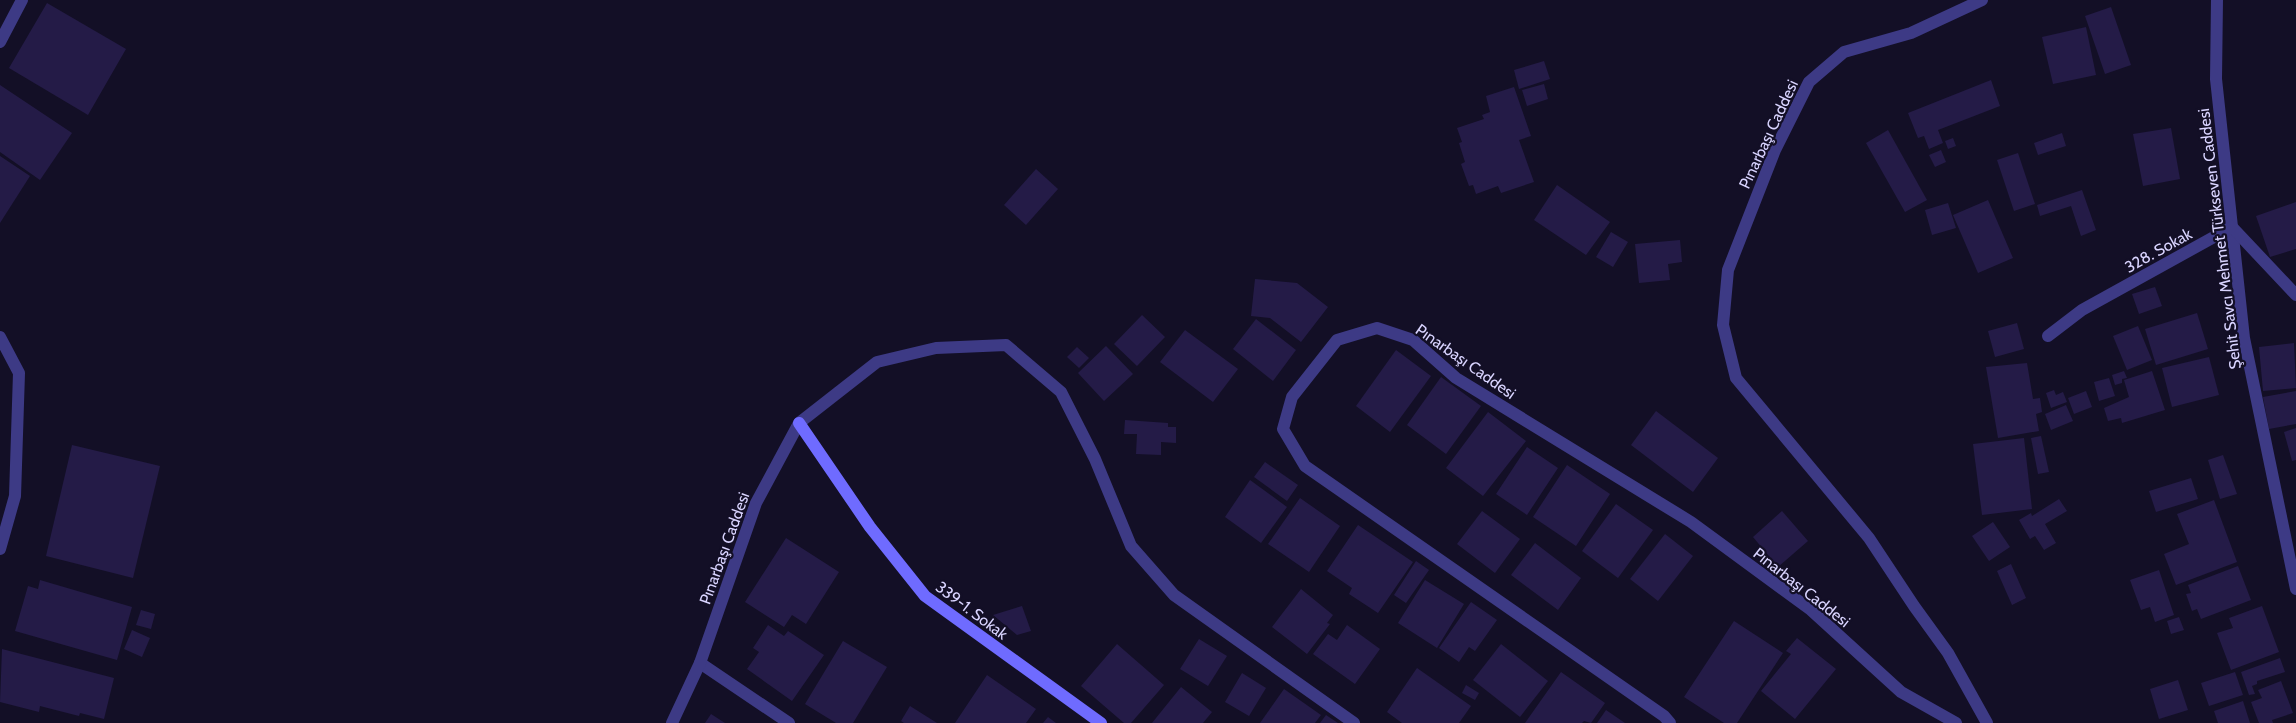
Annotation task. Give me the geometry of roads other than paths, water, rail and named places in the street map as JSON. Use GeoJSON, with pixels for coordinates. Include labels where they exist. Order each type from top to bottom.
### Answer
{"type":"FeatureCollection","features":[{"type":"Feature","properties":{"kind":"street"},"geometry":{"type":"LineString","coordinates":[[0,42],[22,0]]}},
{"type":"Feature","properties":{"kind":"street","name":"Pınarbaşı Caddesi"},"geometry":{"type":"LineString","coordinates":[[1982,0],[1911,33],[1844,52],[1809,82],[1775,150],[1728,270],[1723,325],[1736,378],[1869,538],[1948,654],[1987,723]]}},
{"type":"Feature","properties":{"kind":"street","name":"Şehit Savcı Mehmet Türkseven Caddesi"},"geometry":{"type":"LineString","coordinates":[[2217,0],[2216,79],[2244,338],[2296,589]]}},
{"type":"Feature","properties":{"kind":"street"},"geometry":{"type":"LineString","coordinates":[[2232,227],[2296,295]]}},
{"type":"Feature","properties":{"kind":"street","name":"328. Sokak"},"geometry":{"type":"LineString","coordinates":[[2048,336],[2082,310],[2232,227]]}},
{"type":"Feature","properties":{"kind":"street","name":"Pınarbaşı Caddesi"},"geometry":{"type":"LineString","coordinates":[[1670,723],[1664,716],[1305,466],[1283,429],[1292,397],[1337,340],[1376,328],[1413,340],[1456,378],[1690,522],[1811,610],[1901,692],[1956,723]]}},
{"type":"Feature","properties":{"kind":"street"},"geometry":{"type":"LineString","coordinates":[[0,338],[19,373],[15,496],[0,549]]}},
{"type":"Feature","properties":{"kind":"street","name":"Pınarbaşı Caddesi"},"geometry":{"type":"LineString","coordinates":[[672,723],[700,663],[756,503],[798,423],[877,362],[936,348],[1006,346],[1061,392],[1095,459],[1131,546],[1174,595],[1354,723]]}},
{"type":"Feature","properties":{"kind":"street","name":"339-1. Sokak"},"geometry":{"type":"LineString","coordinates":[[798,423],[870,527],[925,596],[1101,723]]}},
{"type":"Feature","properties":{"kind":"street"},"geometry":{"type":"LineString","coordinates":[[700,663],[789,723]]}}]}
